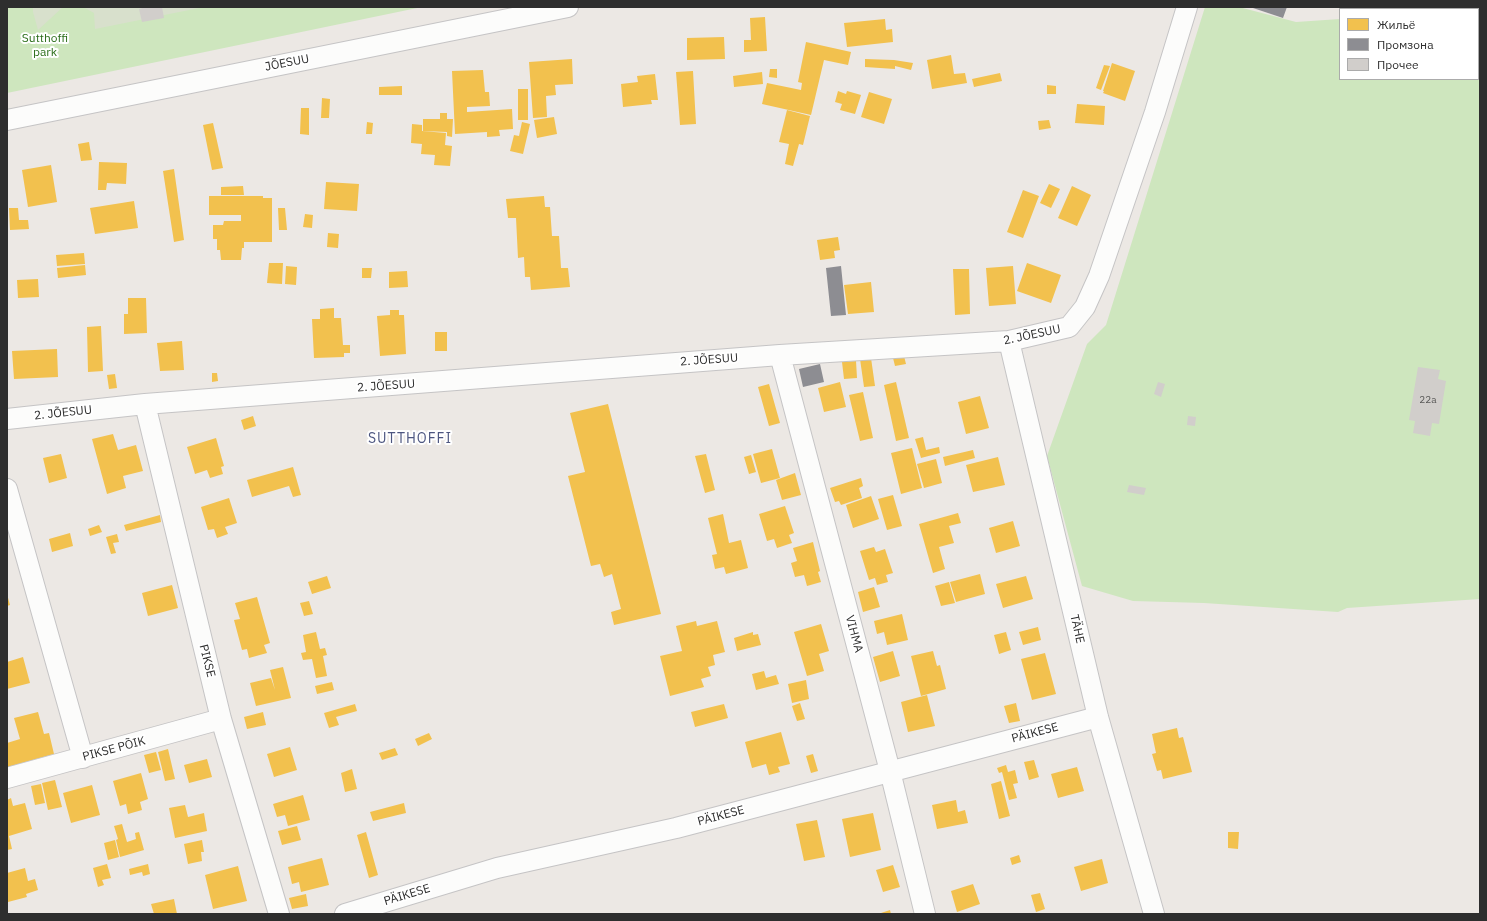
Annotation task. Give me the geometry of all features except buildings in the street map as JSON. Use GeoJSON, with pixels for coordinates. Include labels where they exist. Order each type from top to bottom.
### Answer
{"type":"FeatureCollection","features":[{"type":"Feature","properties":{"kind":"street","name":"JÕESUU"},"geometry":{"type":"LineString","coordinates":[[7,120],[568,7]]}},
{"type":"Feature","properties":{"kind":"street","name":"2. JÕESUU"},"geometry":{"type":"LineString","coordinates":[[7,419],[145,404],[780,355],[1009,341],[1069,327],[1085,307],[1099,276],[1145,142],[1187,7]]}},
{"type":"Feature","properties":{"kind":"street","name":"TÄHE"},"geometry":{"type":"LineString","coordinates":[[1009,341],[1098,717],[1154,914]]}},
{"type":"Feature","properties":{"kind":"street","name":"VIHMA"},"geometry":{"type":"LineString","coordinates":[[780,355],[890,771],[925,914]]}},
{"type":"Feature","properties":{"kind":"street","name":"PIKSE"},"geometry":{"type":"LineString","coordinates":[[145,404],[221,719],[279,914]]}},
{"type":"Feature","properties":{"kind":"street"},"geometry":{"type":"LineString","coordinates":[[7,489],[83,758]]}},
{"type":"Feature","properties":{"kind":"street","name":"PÄIKESE"},"geometry":{"type":"LineString","coordinates":[[345,914],[497,868],[676,828],[1098,717]]}},
{"type":"Feature","properties":{"kind":"street","name":"PIKSE PÕIK"},"geometry":{"type":"LineString","coordinates":[[7,778],[221,719]]}},
{"type":"Feature","properties":{"kind":"green space","name":"Sutthoffi park"},"geometry":{"type":"Polygon","coordinates":[[[7,7],[422,7],[7,93],[7,7]]]}},
{"type":"Feature","properties":{"kind":"green space"},"geometry":{"type":"Polygon","coordinates":[[[33,7],[63,7],[38,30],[33,7]]]}},
{"type":"Feature","properties":{"kind":"green space"},"geometry":{"type":"Polygon","coordinates":[[[83,7],[204,7],[95,29],[94,13],[83,7]]]}},
{"type":"Feature","properties":{"kind":"green space"},"geometry":{"type":"Polygon","coordinates":[[[1205,7],[1239,7],[1296,22],[1339,19],[1339,80],[1479,80],[1479,8],[1384,7],[1480,7],[1480,599],[1347,608],[1338,612],[1204,603],[1133,601],[1082,586],[1047,456],[1087,344],[1106,325],[1205,7]]]}},
{"type":"Feature","properties":{"kind":"district","name":"SUTTHOFFI"},"geometry":{"type":"Point","coordinates":[410,439]}}]}
